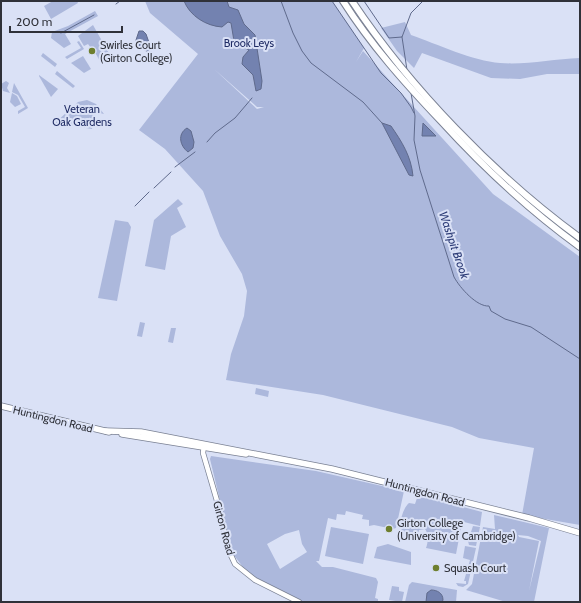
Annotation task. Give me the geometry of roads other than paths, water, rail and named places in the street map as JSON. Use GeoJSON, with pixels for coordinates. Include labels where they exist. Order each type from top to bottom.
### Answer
{"type":"FeatureCollection","features":[{"type":"Feature","properties":{"kind":"highway"},"geometry":{"type":"LineString","coordinates":[[343,1],[363,31],[406,84],[464,146],[522,201],[580,247]]}},
{"type":"Feature","properties":{"kind":"highway"},"geometry":{"type":"LineString","coordinates":[[352,1],[370,28],[416,84],[466,138],[531,200],[580,238]]}},
{"type":"Feature","properties":{"kind":"main road","name":"Huntingdon Road"},"geometry":{"type":"LineString","coordinates":[[1,406],[106,431],[141,432],[268,456],[376,479],[444,498],[529,518],[580,533]]}},
{"type":"Feature","properties":{"kind":"street","name":"Girton Road"},"geometry":{"type":"LineString","coordinates":[[204,445],[203,453],[218,504],[228,549],[235,564],[255,580],[299,602]]}},
{"type":"Feature","properties":{"kind":"waterway"},"geometry":{"type":"LineString","coordinates":[[116,4],[120,1]]}},
{"type":"Feature","properties":{"kind":"waterway"},"geometry":{"type":"LineString","coordinates":[[281,1],[293,33],[302,51],[311,63],[363,102],[382,123]]}},
{"type":"Feature","properties":{"kind":"waterway","name":"Washpit Brook"},"geometry":{"type":"LineString","coordinates":[[332,1],[381,73],[401,93],[414,113]]}},
{"type":"Feature","properties":{"kind":"waterway"},"geometry":{"type":"LineString","coordinates":[[364,1],[389,38],[402,37],[411,13],[423,1]]}},
{"type":"Feature","properties":{"kind":"waterway"},"geometry":{"type":"LineString","coordinates":[[61,33],[94,15]]}},
{"type":"Feature","properties":{"kind":"waterway","name":"Washpit Brook"},"geometry":{"type":"LineString","coordinates":[[402,37],[407,70]]}},
{"type":"Feature","properties":{"kind":"waterway","name":"Washpit Brook"},"geometry":{"type":"LineString","coordinates":[[411,93],[415,116],[414,140],[420,170],[454,277],[474,300],[489,306],[491,311],[505,319],[531,327],[580,359]]}},
{"type":"Feature","properties":{"kind":"waterway"},"geometry":{"type":"LineString","coordinates":[[207,142],[215,133],[235,118],[252,98]]}},
{"type":"Feature","properties":{"kind":"waterway"},"geometry":{"type":"LineString","coordinates":[[175,167],[195,152]]}},
{"type":"Feature","properties":{"kind":"waterway"},"geometry":{"type":"LineString","coordinates":[[154,188],[171,172]]}},
{"type":"Feature","properties":{"kind":"waterway"},"geometry":{"type":"LineString","coordinates":[[135,206],[149,192]]}},
{"type":"Feature","properties":{"kind":"place","name":"Swirles Court (Girton College)"},"geometry":{"type":"Point","coordinates":[92,51]}},
{"type":"Feature","properties":{"kind":"place","name":"Girton College (University of Cambridge)"},"geometry":{"type":"Point","coordinates":[389,529]}},
{"type":"Feature","properties":{"kind":"place","name":"Squash Court"},"geometry":{"type":"Point","coordinates":[436,568]}},
{"type":"Feature","properties":{"kind":"park label","name":"Brook Leys"},"geometry":{"type":"Point","coordinates":[249,43]}},
{"type":"Feature","properties":{"kind":"park label","name":"Veteran Oak Gardens"},"geometry":{"type":"Point","coordinates":[82,115]}}]}
